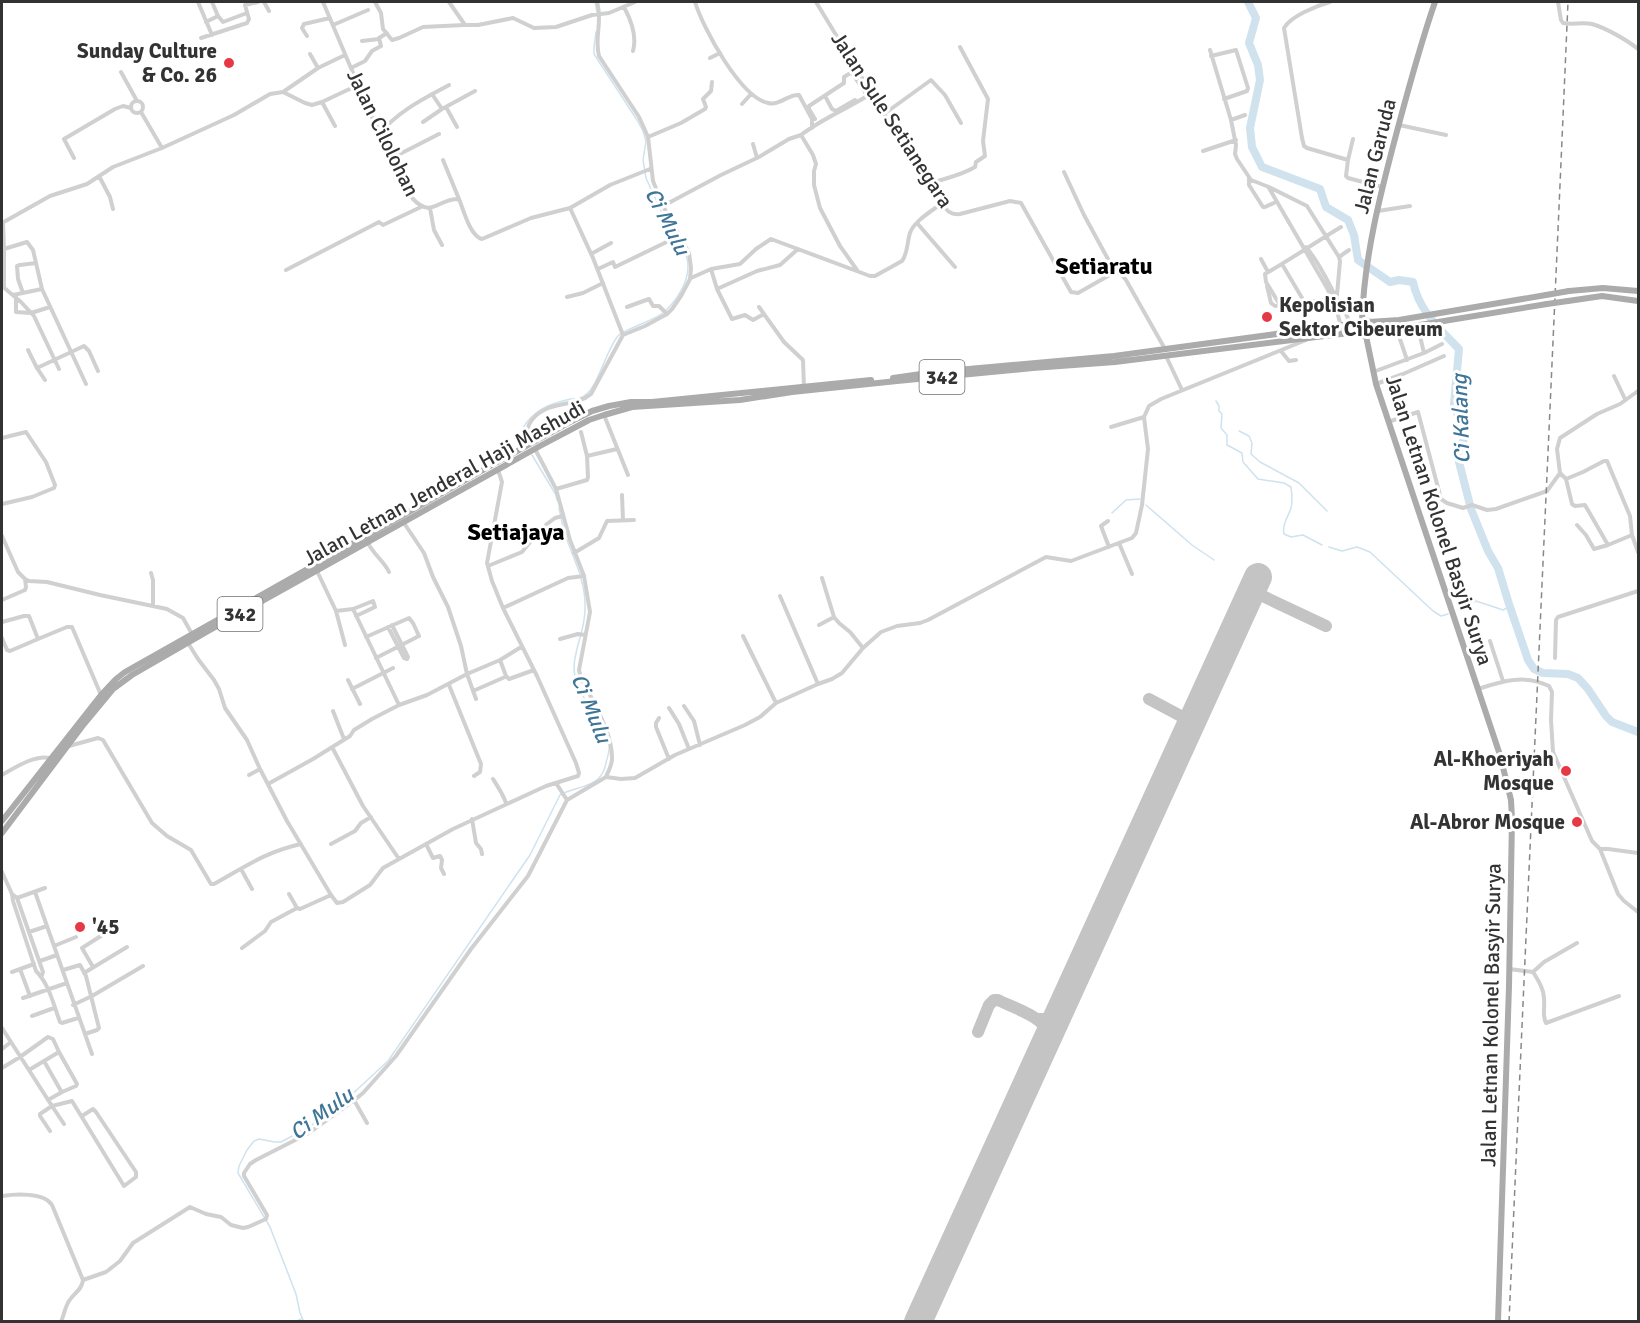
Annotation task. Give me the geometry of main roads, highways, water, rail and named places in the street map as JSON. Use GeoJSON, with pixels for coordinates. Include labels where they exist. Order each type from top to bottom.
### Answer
{"type":"FeatureCollection","features":[{"type":"Feature","properties":{"kind":"main road","name":"Jalan Garuda"},"geometry":{"type":"LineString","coordinates":[[1360,322],[1367,263],[1383,187],[1421,44],[1435,2]]}},
{"type":"Feature","properties":{"kind":"main road","name":"Jalan Letnan Jenderal Haji Mashudi"},"geometry":{"type":"LineString","coordinates":[[2,832],[113,689],[132,675],[192,633],[556,434],[592,411],[631,402],[792,390],[1115,359],[1214,346],[1360,322],[1400,320],[1569,291],[1616,288],[1638,291]]}},
{"type":"Feature","properties":{"kind":"main road"},"geometry":{"type":"LineString","coordinates":[[1614,297],[1616,288]]}},
{"type":"Feature","properties":{"kind":"main road"},"geometry":{"type":"LineString","coordinates":[[1360,322],[1355,333],[1368,335],[1420,329],[1444,321],[1602,296],[1638,301]]}},
{"type":"Feature","properties":{"kind":"main road"},"geometry":{"type":"LineString","coordinates":[[1472,308],[1473,317]]}},
{"type":"Feature","properties":{"kind":"main road","name":"Jalan Letnan Kolonel Basyir Surya"},"geometry":{"type":"LineString","coordinates":[[1360,322],[1372,328],[1368,335],[1372,372],[1500,755],[1511,800],[1503,1216],[1498,1322]]}},
{"type":"Feature","properties":{"kind":"main road","name":"Jalan Letnan Jenderal Haji Mashudi"},"geometry":{"type":"LineString","coordinates":[[1214,346],[1355,333]]}},
{"type":"Feature","properties":{"kind":"main road","name":"Jalan Letnan Jenderal Haji Mashudi"},"geometry":{"type":"LineString","coordinates":[[556,434],[604,415],[632,408],[740,400],[804,387],[935,372],[1115,359]]}},
{"type":"Feature","properties":{"kind":"main road","name":"Jalan Letnan Jenderal Haji Mashudi"},"geometry":{"type":"LineString","coordinates":[[2,821],[101,695],[125,672],[188,643],[498,470],[525,450]]}},
{"type":"Feature","properties":{"kind":"waterway","name":"Ci Mulu"},"geometry":{"type":"LineString","coordinates":[[595,2],[597,12]]}},
{"type":"Feature","properties":{"kind":"waterway","name":"Ci Kalang"},"geometry":{"type":"LineString","coordinates":[[1248,2],[1256,18],[1249,43],[1258,65],[1260,80],[1250,128],[1252,147],[1262,167],[1320,189],[1326,207],[1348,220],[1354,235],[1358,260],[1390,282],[1399,280],[1413,282],[1425,310],[1459,349],[1454,404],[1465,437],[1457,454],[1471,509],[1488,551],[1498,568],[1528,660],[1534,669],[1543,673],[1568,674],[1578,678],[1612,722],[1638,732]]}},
{"type":"Feature","properties":{"kind":"waterway","name":"Ci Mulu"},"geometry":{"type":"LineString","coordinates":[[596,32],[594,54],[643,131],[646,141],[643,160],[646,178],[688,262],[684,285],[666,310]]}},
{"type":"Feature","properties":{"kind":"waterway","name":"Ci Mulu"},"geometry":{"type":"LineString","coordinates":[[525,443],[523,430],[532,417],[541,409],[552,404],[584,396],[594,385],[618,336],[663,313]]}},
{"type":"Feature","properties":{"kind":"waterway"},"geometry":{"type":"LineString","coordinates":[[1216,401],[1222,414],[1221,428],[1227,435],[1227,445],[1242,453],[1243,462],[1258,479],[1284,483],[1291,487],[1292,505],[1284,534],[1291,537],[1303,535],[1322,545]]}},
{"type":"Feature","properties":{"kind":"waterway"},"geometry":{"type":"LineString","coordinates":[[1239,431],[1249,436],[1252,443],[1251,454],[1260,462],[1299,483],[1327,511]]}},
{"type":"Feature","properties":{"kind":"waterway","name":"Ci Mulu"},"geometry":{"type":"LineString","coordinates":[[532,455],[557,500]]}},
{"type":"Feature","properties":{"kind":"waterway"},"geometry":{"type":"LineString","coordinates":[[1112,513],[1126,500],[1140,499]]}},
{"type":"Feature","properties":{"kind":"waterway"},"geometry":{"type":"LineString","coordinates":[[1146,505],[1192,545],[1214,560]]}},
{"type":"Feature","properties":{"kind":"waterway","name":"Ci Mulu"},"geometry":{"type":"LineString","coordinates":[[559,508],[564,532],[580,574]]}},
{"type":"Feature","properties":{"kind":"waterway"},"geometry":{"type":"LineString","coordinates":[[1329,547],[1342,551],[1357,547],[1370,552],[1433,611],[1441,616],[1448,614]]}},
{"type":"Feature","properties":{"kind":"waterway","name":"Ci Mulu"},"geometry":{"type":"LineString","coordinates":[[304,1322],[296,1294],[270,1227],[238,1173],[239,1166],[254,1141],[259,1139],[281,1142],[315,1123],[348,1098],[388,1061],[530,855],[560,795],[590,784],[602,774],[609,745],[575,676],[574,666],[585,610],[581,579]]}},
{"type":"Feature","properties":{"kind":"waterway"},"geometry":{"type":"LineString","coordinates":[[1458,609],[1476,601],[1503,610],[1509,607]]}},
{"type":"Feature","properties":{"kind":"waterway"},"geometry":{"type":"LineString","coordinates":[[295,1322],[301,1319]]}},
{"type":"Feature","properties":{"kind":"railway"},"geometry":{"type":"LineString","coordinates":[[1509,1322],[1568,2]]}},
{"type":"Feature","properties":{"kind":"place","name":"Sunday Culture & Co. 26"},"geometry":{"type":"Point","coordinates":[229,63]}},
{"type":"Feature","properties":{"kind":"place","name":"Kepolisian Sektor Cibeureum"},"geometry":{"type":"Point","coordinates":[1267,317]}},
{"type":"Feature","properties":{"kind":"place","name":"Al-Khoeriyah Mosque"},"geometry":{"type":"Point","coordinates":[1566,771]}},
{"type":"Feature","properties":{"kind":"place","name":"Al-Abror Mosque"},"geometry":{"type":"Point","coordinates":[1577,822]}},
{"type":"Feature","properties":{"kind":"place","name":"'45"},"geometry":{"type":"Point","coordinates":[80,927]}},
{"type":"Feature","properties":{"kind":"district","name":"Setiaratu"},"geometry":{"type":"Point","coordinates":[1104,266]}},
{"type":"Feature","properties":{"kind":"district","name":"Setiajaya"},"geometry":{"type":"Point","coordinates":[516,532]}}]}
